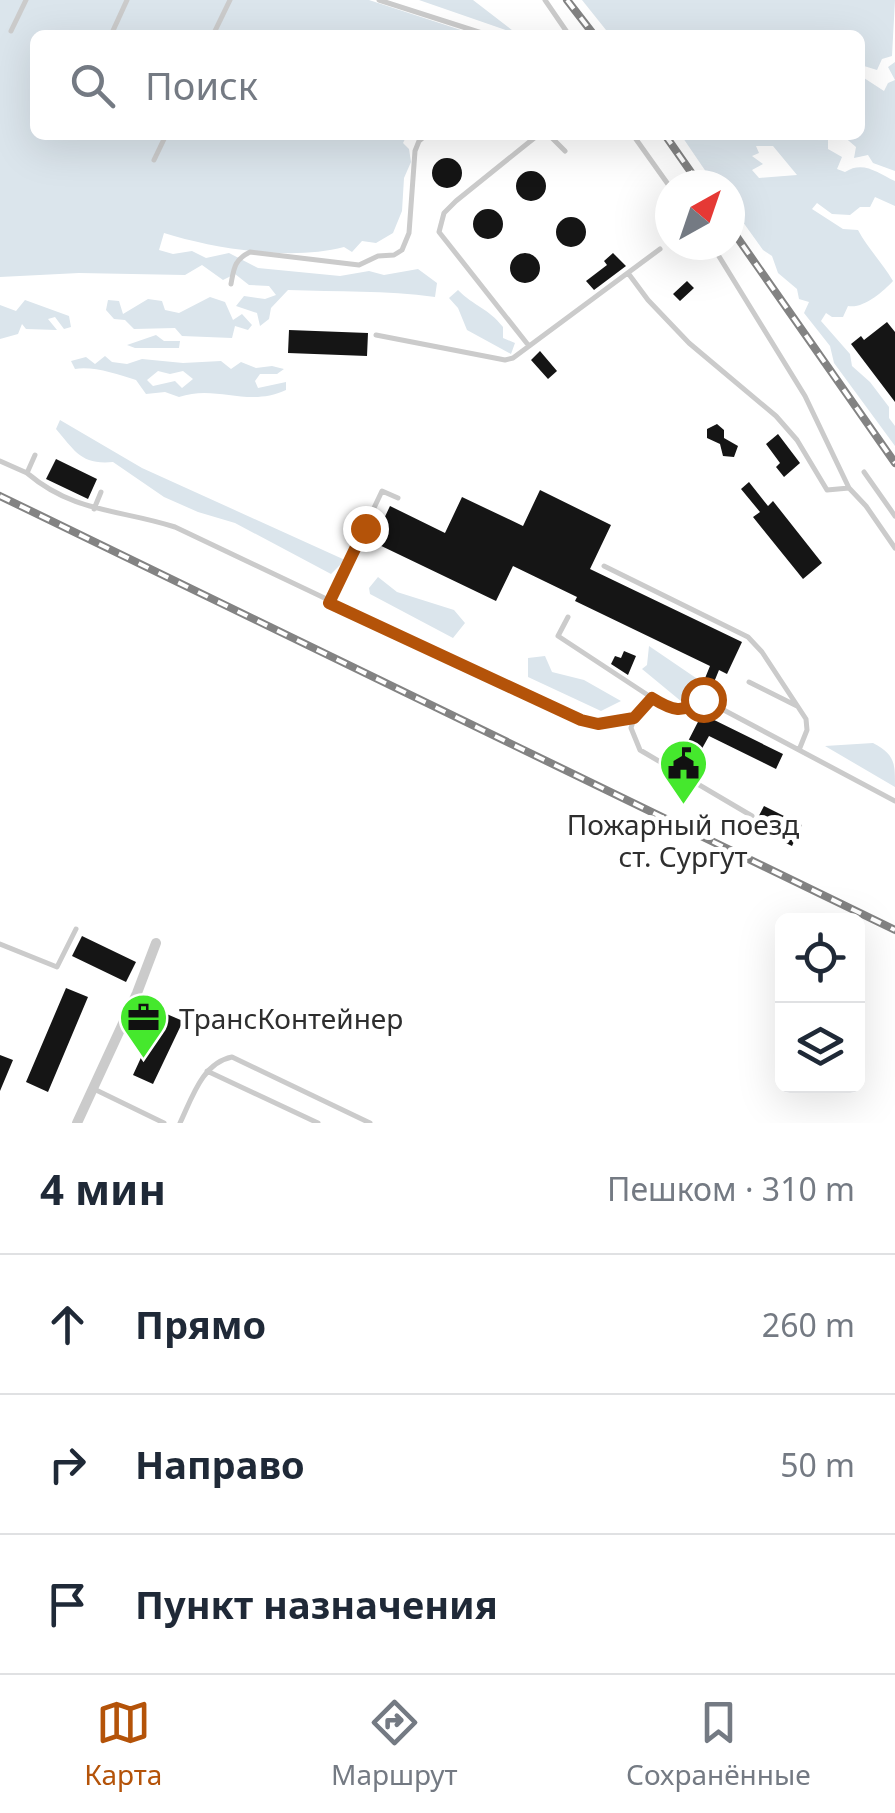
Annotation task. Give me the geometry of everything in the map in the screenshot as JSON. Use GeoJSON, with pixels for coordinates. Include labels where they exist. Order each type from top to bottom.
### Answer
{"type":"FeatureCollection","features":[{"type":"Feature","properties":{"kind":"street"},"geometry":{"type":"LineString","coordinates":[[77,1123],[156,943]]}},
{"type":"Feature","properties":{"kind":"lane"},"geometry":{"type":"LineString","coordinates":[[11,31],[26,0]]}},
{"type":"Feature","properties":{"kind":"lane"},"geometry":{"type":"LineString","coordinates":[[113,30],[127,0]]}},
{"type":"Feature","properties":{"kind":"lane"},"geometry":{"type":"LineString","coordinates":[[215,30],[230,0]]}},
{"type":"Feature","properties":{"kind":"lane"},"geometry":{"type":"LineString","coordinates":[[379,0],[472,30]]}},
{"type":"Feature","properties":{"kind":"lane"},"geometry":{"type":"LineString","coordinates":[[545,0],[566,30]]}},
{"type":"Feature","properties":{"kind":"lane"},"geometry":{"type":"LineString","coordinates":[[154,160],[164,140]]}},
{"type":"Feature","properties":{"kind":"lane"},"geometry":{"type":"LineString","coordinates":[[232,284],[234,265],[250,252],[360,265],[402,250],[409,234],[415,151],[420,140]]}},
{"type":"Feature","properties":{"kind":"lane"},"geometry":{"type":"LineString","coordinates":[[529,346],[446,244],[440,224],[444,212],[456,200],[532,140]]}},
{"type":"Feature","properties":{"kind":"lane"},"geometry":{"type":"LineString","coordinates":[[555,140],[564,150]]}},
{"type":"Feature","properties":{"kind":"lane"},"geometry":{"type":"LineString","coordinates":[[637,140],[658,170]]}},
{"type":"Feature","properties":{"kind":"lane"},"geometry":{"type":"LineString","coordinates":[[376,335],[504,360],[529,346],[655,253]]}},
{"type":"Feature","properties":{"kind":"lane"},"geometry":{"type":"LineString","coordinates":[[721,260],[805,396],[849,488],[895,548]]}},
{"type":"Feature","properties":{"kind":"lane"},"geometry":{"type":"LineString","coordinates":[[628,272],[648,300],[689,343],[776,416],[797,440],[827,490],[849,488]]}},
{"type":"Feature","properties":{"kind":"lane"},"geometry":{"type":"LineString","coordinates":[[27,473],[35,456]]}},
{"type":"Feature","properties":{"kind":"lane"},"geometry":{"type":"LineString","coordinates":[[0,461],[27,473],[78,506],[121,512],[174,527],[568,715],[598,724],[634,718],[652,698]]}},
{"type":"Feature","properties":{"kind":"lane"},"geometry":{"type":"LineString","coordinates":[[864,472],[895,516]]}},
{"type":"Feature","properties":{"kind":"lane"},"geometry":{"type":"LineString","coordinates":[[329,603],[382,491],[398,498]]}},
{"type":"Feature","properties":{"kind":"lane"},"geometry":{"type":"LineString","coordinates":[[94,510],[101,492]]}},
{"type":"Feature","properties":{"kind":"lane"},"geometry":{"type":"LineString","coordinates":[[604,566],[748,637],[806,719],[807,730],[799,750]]}},
{"type":"Feature","properties":{"kind":"lane"},"geometry":{"type":"LineString","coordinates":[[568,617],[558,636],[672,711],[687,710],[703,699],[895,801]]}},
{"type":"Feature","properties":{"kind":"lane"},"geometry":{"type":"LineString","coordinates":[[748,682],[800,707]]}},
{"type":"Feature","properties":{"kind":"lane"},"geometry":{"type":"LineString","coordinates":[[634,718],[634,738],[650,758],[752,816]]}},
{"type":"Feature","properties":{"kind":"lane"},"geometry":{"type":"LineString","coordinates":[[0,944],[57,967],[76,929]]}},
{"type":"Feature","properties":{"kind":"lane"},"geometry":{"type":"LineString","coordinates":[[180,1123],[207,1071],[218,1060],[232,1058],[370,1123]]}},
{"type":"Feature","properties":{"kind":"lane"},"geometry":{"type":"LineString","coordinates":[[207,1071],[318,1123]]}},
{"type":"Feature","properties":{"kind":"lane"},"geometry":{"type":"LineString","coordinates":[[94,1089],[164,1123]]}},
{"type":"Feature","properties":{"kind":"shaded area"},"geometry":{"type":"Polygon","coordinates":[[[0,0],[369,0],[461,30],[30,30],[30,140],[404,140],[411,162],[404,178],[402,211],[393,233],[376,243],[362,241],[352,252],[344,247],[278,253],[206,244],[164,233],[159,250],[173,254],[192,251],[206,258],[229,253],[258,268],[340,276],[418,269],[437,283],[435,297],[288,290],[260,326],[257,313],[236,306],[244,296],[265,299],[276,295],[269,286],[249,285],[235,274],[223,280],[202,265],[185,275],[79,273],[0,277],[0,0]]]}},
{"type":"Feature","properties":{"kind":"shaded area"},"geometry":{"type":"Polygon","coordinates":[[[419,0],[473,0],[512,30],[419,0]]]}},
{"type":"Feature","properties":{"kind":"shaded area"},"geometry":{"type":"Polygon","coordinates":[[[582,0],[895,0],[892,56],[882,59],[877,70],[865,66],[865,30],[606,30],[582,0]]]}},
{"type":"Feature","properties":{"kind":"shaded area"},"geometry":{"type":"Polygon","coordinates":[[[895,62],[895,80],[888,67],[895,62]]]}},
{"type":"Feature","properties":{"kind":"shaded area"},"geometry":{"type":"Polygon","coordinates":[[[865,79],[884,91],[895,80],[895,171],[873,163],[868,155],[854,158],[856,147],[848,140],[865,140],[865,79]]]}},
{"type":"Feature","properties":{"kind":"shaded area"},"geometry":{"type":"Polygon","coordinates":[[[684,140],[828,140],[828,149],[842,157],[837,169],[845,172],[864,167],[895,181],[895,206],[875,197],[870,207],[860,207],[850,215],[832,214],[817,203],[812,209],[843,229],[858,230],[893,281],[866,302],[848,306],[843,317],[826,313],[821,321],[850,354],[852,366],[889,407],[889,418],[895,426],[895,446],[834,363],[830,346],[804,313],[809,302],[799,299],[797,289],[778,273],[772,256],[745,225],[745,170],[705,170],[684,140]],[[756,146],[759,153],[752,156],[763,164],[752,170],[759,178],[797,175],[773,146],[756,146]]]}},
{"type":"Feature","properties":{"kind":"shaded area"},"geometry":{"type":"Polygon","coordinates":[[[458,290],[503,327],[503,338],[515,343],[511,354],[467,330],[449,298],[458,290]]]}},
{"type":"Feature","properties":{"kind":"shaded area"},"geometry":{"type":"Polygon","coordinates":[[[210,297],[225,302],[233,320],[242,314],[252,325],[248,330],[235,326],[232,338],[182,336],[175,328],[134,329],[106,310],[108,300],[119,301],[123,314],[148,299],[162,301],[165,310],[179,313],[210,297]]]}},
{"type":"Feature","properties":{"kind":"shaded area"},"geometry":{"type":"Polygon","coordinates":[[[25,300],[69,316],[71,327],[64,329],[55,317],[48,319],[57,330],[26,329],[22,324],[18,334],[0,339],[0,305],[16,311],[25,300]]]}},
{"type":"Feature","properties":{"kind":"shaded area"},"geometry":{"type":"Polygon","coordinates":[[[156,335],[164,341],[180,341],[179,348],[127,345],[156,335]]]}},
{"type":"Feature","properties":{"kind":"shaded area"},"geometry":{"type":"Polygon","coordinates":[[[105,356],[112,362],[127,364],[142,359],[221,361],[231,369],[241,362],[256,368],[272,366],[284,369],[277,374],[260,374],[255,381],[258,388],[286,382],[286,390],[258,397],[146,394],[136,380],[75,369],[71,361],[86,357],[95,364],[105,356]],[[158,371],[147,380],[153,386],[175,381],[182,388],[193,379],[183,371],[158,371]]]}},
{"type":"Feature","properties":{"kind":"shaded area"},"geometry":{"type":"Polygon","coordinates":[[[60,420],[142,468],[345,560],[331,574],[235,523],[164,497],[113,462],[86,459],[56,429],[60,420]]]}},
{"type":"Feature","properties":{"kind":"shaded area"},"geometry":{"type":"Polygon","coordinates":[[[378,577],[397,592],[454,610],[465,623],[453,638],[370,594],[369,588],[378,577]]]}},
{"type":"Feature","properties":{"kind":"shaded area"},"geometry":{"type":"Polygon","coordinates":[[[649,646],[696,678],[694,694],[682,702],[642,669],[647,665],[649,646]]]}},
{"type":"Feature","properties":{"kind":"shaded area"},"geometry":{"type":"Polygon","coordinates":[[[545,656],[552,672],[584,680],[621,701],[601,711],[528,677],[528,658],[545,656]]]}},
{"type":"Feature","properties":{"kind":"shaded area"},"geometry":{"type":"Polygon","coordinates":[[[873,743],[892,760],[895,787],[825,746],[873,743]]]}},
{"type":"Feature","properties":{"kind":"building"},"geometry":{"type":"Polygon","coordinates":[[[447,158],[461,167],[462,173],[453,187],[447,188],[433,179],[432,173],[441,159],[447,158]]]}},
{"type":"Feature","properties":{"kind":"building"},"geometry":{"type":"Polygon","coordinates":[[[531,171],[545,180],[546,186],[537,200],[531,201],[517,192],[516,186],[525,172],[531,171]]]}},
{"type":"Feature","properties":{"kind":"building"},"geometry":{"type":"Polygon","coordinates":[[[488,209],[502,218],[503,224],[494,238],[488,239],[474,230],[473,224],[482,210],[488,209]]]}},
{"type":"Feature","properties":{"kind":"building"},"geometry":{"type":"Polygon","coordinates":[[[571,217],[585,226],[586,232],[577,246],[571,247],[557,238],[556,232],[565,218],[571,217]]]}},
{"type":"Feature","properties":{"kind":"building"},"geometry":{"type":"Polygon","coordinates":[[[525,253],[539,262],[540,268],[531,282],[525,283],[511,274],[510,268],[519,254],[525,253]]]}},
{"type":"Feature","properties":{"kind":"building"},"geometry":{"type":"Polygon","coordinates":[[[613,253],[626,266],[594,290],[586,281],[607,265],[604,261],[613,253]]]}},
{"type":"Feature","properties":{"kind":"building"},"geometry":{"type":"Polygon","coordinates":[[[687,281],[694,288],[680,301],[673,294],[687,281]]]}},
{"type":"Feature","properties":{"kind":"building"},"geometry":{"type":"Polygon","coordinates":[[[887,322],[895,332],[895,402],[851,344],[861,336],[864,340],[887,322]]]}},
{"type":"Feature","properties":{"kind":"building"},"geometry":{"type":"Polygon","coordinates":[[[289,330],[368,333],[367,356],[288,353],[289,330]]]}},
{"type":"Feature","properties":{"kind":"building"},"geometry":{"type":"Polygon","coordinates":[[[540,351],[557,371],[548,379],[531,360],[540,351]]]}},
{"type":"Feature","properties":{"kind":"building"},"geometry":{"type":"Polygon","coordinates":[[[717,424],[724,430],[724,438],[738,446],[734,457],[723,456],[720,444],[707,438],[707,429],[717,424]]]}},
{"type":"Feature","properties":{"kind":"building"},"geometry":{"type":"Polygon","coordinates":[[[778,434],[800,463],[784,477],[776,467],[780,463],[766,444],[778,434]]]}},
{"type":"Feature","properties":{"kind":"building"},"geometry":{"type":"Polygon","coordinates":[[[56,459],[97,479],[88,499],[46,479],[56,459]]]}},
{"type":"Feature","properties":{"kind":"building"},"geometry":{"type":"Polygon","coordinates":[[[749,482],[768,506],[773,501],[822,563],[803,579],[753,517],[760,512],[741,489],[749,482]]]}},
{"type":"Feature","properties":{"kind":"building"},"geometry":{"type":"Polygon","coordinates":[[[540,490],[611,525],[590,569],[742,642],[727,674],[719,670],[710,692],[701,688],[710,666],[575,601],[577,597],[513,566],[496,601],[373,542],[390,506],[445,533],[462,497],[523,526],[540,490]]]}},
{"type":"Feature","properties":{"kind":"building"},"geometry":{"type":"Polygon","coordinates":[[[624,651],[636,656],[628,675],[611,664],[624,651]]]}},
{"type":"Feature","properties":{"kind":"building"},"geometry":{"type":"Polygon","coordinates":[[[702,714],[783,754],[776,769],[709,736],[689,772],[667,759],[667,746],[683,751],[702,714]]]}},
{"type":"Feature","properties":{"kind":"building"},"geometry":{"type":"Polygon","coordinates":[[[764,806],[802,825],[792,846],[753,827],[764,806]]]}},
{"type":"Feature","properties":{"kind":"building"},"geometry":{"type":"Polygon","coordinates":[[[82,936],[136,962],[126,982],[72,956],[82,936]]]}},
{"type":"Feature","properties":{"kind":"building"},"geometry":{"type":"Polygon","coordinates":[[[66,988],[88,997],[48,1092],[26,1082],[66,988]]]}},
{"type":"Feature","properties":{"kind":"building"},"geometry":{"type":"Polygon","coordinates":[[[162,1012],[183,1021],[153,1084],[133,1075],[162,1012]]]}},
{"type":"Feature","properties":{"kind":"building"},"geometry":{"type":"Polygon","coordinates":[[[0,1055],[13,1060],[0,1091],[0,1055]]]}},
{"type":"Feature","properties":{"kind":"railway"},"geometry":{"type":"LineString","coordinates":[[567,0],[590,30]]}},
{"type":"Feature","properties":{"kind":"railway"},"geometry":{"type":"LineString","coordinates":[[668,140],[690,170]]}},
{"type":"Feature","properties":{"kind":"railway"},"geometry":{"type":"LineString","coordinates":[[745,248],[895,463]]}},
{"type":"Feature","properties":{"kind":"railway"},"geometry":{"type":"LineString","coordinates":[[0,496],[895,930]]}},
{"type":"Feature","properties":{"kind":"place","name":"Пожарный поезд ст. Сургут"},"geometry":{"type":"Point","coordinates":[683,806]}},
{"type":"Feature","properties":{"kind":"place","name":"ТрансКонтейнер"},"geometry":{"type":"Point","coordinates":[144,1060]}},
{"type":"Feature","properties":{"kind":"route"},"geometry":{"type":"LineString","coordinates":[[365,528],[329,603],[581,720],[598,724],[634,718],[652,698],[672,711],[687,710],[703,699]]}}]}
